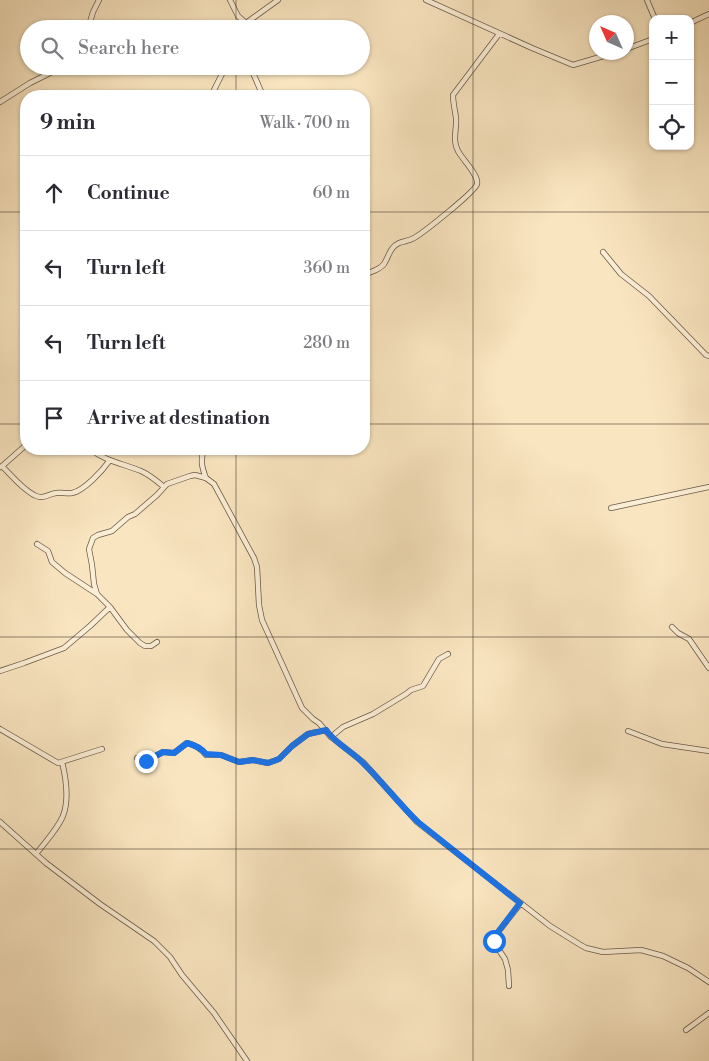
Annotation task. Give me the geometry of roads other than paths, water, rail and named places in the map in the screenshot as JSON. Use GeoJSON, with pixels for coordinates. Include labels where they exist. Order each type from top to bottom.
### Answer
{"type":"FeatureCollection","features":[{"type":"Feature","properties":{"kind":"street"},"geometry":{"type":"LineString","coordinates":[[91,20],[99,0]]}},
{"type":"Feature","properties":{"kind":"street"},"geometry":{"type":"LineString","coordinates":[[230,0],[238,16],[243,20]]}},
{"type":"Feature","properties":{"kind":"street"},"geometry":{"type":"LineString","coordinates":[[250,20],[278,0]]}},
{"type":"Feature","properties":{"kind":"street"},"geometry":{"type":"LineString","coordinates":[[426,0],[573,65],[590,60]]}},
{"type":"Feature","properties":{"kind":"street"},"geometry":{"type":"LineString","coordinates":[[647,0],[653,15]]}},
{"type":"Feature","properties":{"kind":"street"},"geometry":{"type":"LineString","coordinates":[[694,21],[709,14]]}},
{"type":"Feature","properties":{"kind":"street"},"geometry":{"type":"LineString","coordinates":[[370,272],[380,268],[395,246],[413,239],[457,205],[477,186],[478,181],[458,152],[455,144],[456,118],[453,107],[453,95],[500,34]]}},
{"type":"Feature","properties":{"kind":"street"},"geometry":{"type":"LineString","coordinates":[[634,46],[649,40]]}},
{"type":"Feature","properties":{"kind":"street"},"geometry":{"type":"LineString","coordinates":[[0,102],[46,75]]}},
{"type":"Feature","properties":{"kind":"street"},"geometry":{"type":"LineString","coordinates":[[214,90],[222,75]]}},
{"type":"Feature","properties":{"kind":"street"},"geometry":{"type":"LineString","coordinates":[[254,75],[260,90]]}},
{"type":"Feature","properties":{"kind":"street"},"geometry":{"type":"LineString","coordinates":[[603,252],[621,274],[649,296],[709,356]]}},
{"type":"Feature","properties":{"kind":"street"},"geometry":{"type":"LineString","coordinates":[[20,450],[1,467],[33,495],[44,497],[59,492],[71,494],[76,492],[84,487],[110,460]]}},
{"type":"Feature","properties":{"kind":"street"},"geometry":{"type":"LineString","coordinates":[[99,455],[143,472],[156,480],[164,488]]}},
{"type":"Feature","properties":{"kind":"street"},"geometry":{"type":"LineString","coordinates":[[202,455],[202,469],[206,478]]}},
{"type":"Feature","properties":{"kind":"street"},"geometry":{"type":"LineString","coordinates":[[97,594],[89,549],[93,538],[112,530],[128,516],[139,511],[167,484],[195,475],[206,478],[214,484],[254,558],[257,567],[259,605],[262,620],[302,708],[320,723],[331,737],[363,762],[418,822],[550,926],[586,948],[603,952],[641,950],[663,956],[688,968],[709,982]]}},
{"type":"Feature","properties":{"kind":"street"},"geometry":{"type":"LineString","coordinates":[[611,508],[709,487]]}},
{"type":"Feature","properties":{"kind":"street"},"geometry":{"type":"LineString","coordinates":[[37,544],[48,551],[52,562],[64,573],[97,594],[140,643],[144,646],[151,646],[157,642]]}},
{"type":"Feature","properties":{"kind":"street"},"geometry":{"type":"LineString","coordinates":[[0,671],[64,648],[110,608]]}},
{"type":"Feature","properties":{"kind":"street"},"geometry":{"type":"LineString","coordinates":[[672,626],[678,633],[689,639],[709,668]]}},
{"type":"Feature","properties":{"kind":"street"},"geometry":{"type":"LineString","coordinates":[[331,737],[343,726],[373,714],[412,690],[423,686],[440,659],[448,654]]}},
{"type":"Feature","properties":{"kind":"street"},"geometry":{"type":"LineString","coordinates":[[0,730],[58,763],[102,749]]}},
{"type":"Feature","properties":{"kind":"street"},"geometry":{"type":"LineString","coordinates":[[137,758],[146,761],[163,752],[174,753],[187,743],[196,746],[206,754],[221,755],[239,762],[253,760],[268,763],[279,759],[308,734],[326,730]]}},
{"type":"Feature","properties":{"kind":"street"},"geometry":{"type":"LineString","coordinates":[[628,731],[662,744],[709,751]]}},
{"type":"Feature","properties":{"kind":"street"},"geometry":{"type":"LineString","coordinates":[[36,854],[56,828],[66,806],[65,772],[62,762]]}},
{"type":"Feature","properties":{"kind":"street"},"geometry":{"type":"LineString","coordinates":[[0,822],[36,854],[100,904],[154,941],[170,957],[214,1013],[247,1061]]}},
{"type":"Feature","properties":{"kind":"street"},"geometry":{"type":"LineString","coordinates":[[509,986],[505,959],[494,941],[495,936],[520,903]]}},
{"type":"Feature","properties":{"kind":"street"},"geometry":{"type":"LineString","coordinates":[[686,1030],[709,1013]]}}]}
